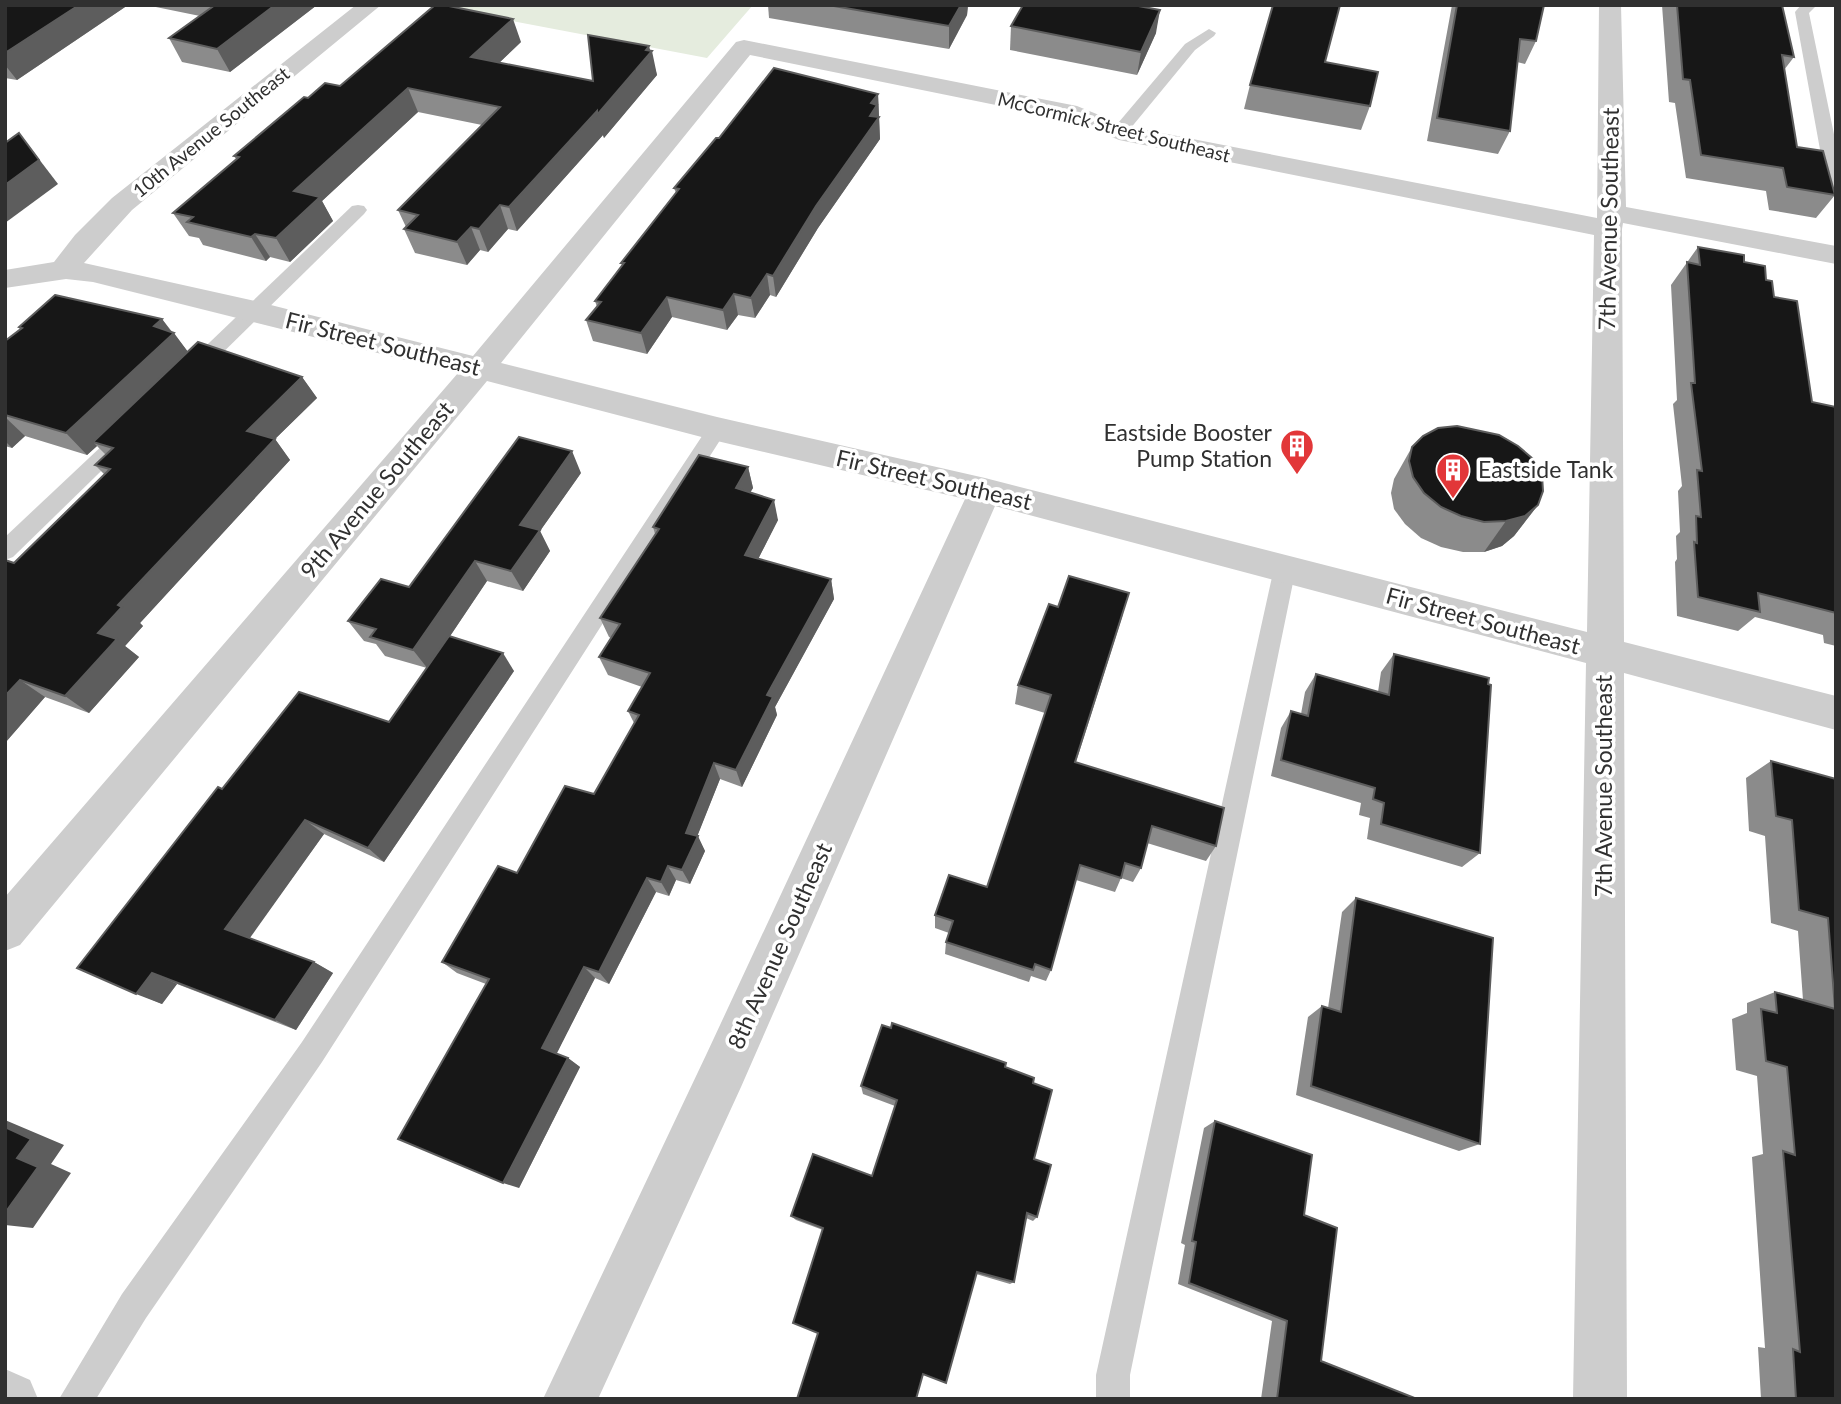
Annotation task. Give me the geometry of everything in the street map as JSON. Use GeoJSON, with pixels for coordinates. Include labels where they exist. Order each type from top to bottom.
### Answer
{"type":"FeatureCollection","features":[{"type":"Feature","properties":{"kind":"street","name":"10th Avenue Southeast"},"geometry":{"type":"LineString","coordinates":[[63,271],[85,241],[122,204],[370,5]]}},
{"type":"Feature","properties":{"kind":"street","name":"7th Avenue Southeast"},"geometry":{"type":"LineString","coordinates":[[1600,1399],[1610,5]]}},
{"type":"Feature","properties":{"kind":"street","name":"McCormick Street Southeast"},"geometry":{"type":"LineString","coordinates":[[744,47],[1077,114],[1119,132],[1610,221],[1836,255]]}},
{"type":"Feature","properties":{"kind":"street","name":"9th Avenue Southeast"},"geometry":{"type":"LineString","coordinates":[[5,930],[480,368],[744,47]]}},
{"type":"Feature","properties":{"kind":"street","name":"Fir Street Southeast"},"geometry":{"type":"LineString","coordinates":[[13,283],[63,271],[93,273],[255,311],[717,429],[985,491],[1836,713]]}},
{"type":"Feature","properties":{"kind":"street","name":"8th Avenue Southeast"},"geometry":{"type":"LineString","coordinates":[[570,1399],[724,1070],[985,491]]}},
{"type":"Feature","properties":{"kind":"street"},"geometry":{"type":"LineString","coordinates":[[5,1396],[11,1399]]}},
{"type":"Feature","properties":{"kind":"lane"},"geometry":{"type":"LineString","coordinates":[[1810,5],[1802,12],[1836,188]]}},
{"type":"Feature","properties":{"kind":"lane"},"geometry":{"type":"LineString","coordinates":[[1119,132],[1190,47],[1209,33]]}},
{"type":"Feature","properties":{"kind":"lane"},"geometry":{"type":"LineString","coordinates":[[175,388],[358,210]]}},
{"type":"Feature","properties":{"kind":"lane"},"geometry":{"type":"LineString","coordinates":[[5,551],[145,417]]}},
{"type":"Feature","properties":{"kind":"lane"},"geometry":{"type":"LineString","coordinates":[[76,1399],[134,1306],[312,1052],[717,429]]}},
{"type":"Feature","properties":{"kind":"lane"},"geometry":{"type":"LineString","coordinates":[[1113,1399],[1113,1375],[1285,568]]}},
{"type":"Feature","properties":{"kind":"shaded area"},"geometry":{"type":"Polygon","coordinates":[[[427,5],[753,5],[707,58],[427,5]]]}},
{"type":"Feature","properties":{"kind":"building"},"geometry":{"type":"Polygon","coordinates":[[[79,5],[5,53],[5,7],[79,5]]]}},
{"type":"Feature","properties":{"kind":"building"},"geometry":{"type":"Polygon","coordinates":[[[215,5],[275,5],[217,49],[169,38],[215,5]]]}},
{"type":"Feature","properties":{"kind":"building"},"geometry":{"type":"Polygon","coordinates":[[[435,5],[513,19],[471,57],[593,81],[588,35],[649,46],[646,50],[652,51],[597,115],[597,111],[509,207],[500,205],[479,229],[471,227],[457,242],[404,229],[418,215],[398,210],[500,107],[408,88],[294,191],[320,197],[276,238],[255,234],[251,237],[187,222],[193,217],[173,213],[239,157],[234,156],[304,97],[308,98],[325,83],[340,86],[435,5]]]}},
{"type":"Feature","properties":{"kind":"building"},"geometry":{"type":"Polygon","coordinates":[[[828,5],[961,5],[949,26],[828,5]]]}},
{"type":"Feature","properties":{"kind":"building"},"geometry":{"type":"Polygon","coordinates":[[[1023,5],[1133,5],[1160,10],[1141,52],[1011,26],[1023,5]]]}},
{"type":"Feature","properties":{"kind":"building"},"geometry":{"type":"Polygon","coordinates":[[[1273,5],[1340,5],[1325,62],[1378,72],[1370,106],[1250,85],[1273,5]]]}},
{"type":"Feature","properties":{"kind":"building"},"geometry":{"type":"Polygon","coordinates":[[[1457,5],[1544,5],[1536,41],[1520,39],[1510,131],[1437,118],[1457,5]]]}},
{"type":"Feature","properties":{"kind":"building"},"geometry":{"type":"Polygon","coordinates":[[[1677,5],[1782,5],[1794,57],[1782,55],[1797,147],[1823,151],[1835,195],[1787,187],[1783,168],[1701,155],[1690,80],[1683,79],[1677,5]]]}},
{"type":"Feature","properties":{"kind":"building"},"geometry":{"type":"Polygon","coordinates":[[[774,68],[878,94],[871,103],[877,105],[870,116],[879,117],[816,206],[773,276],[767,274],[751,298],[734,294],[723,310],[667,297],[641,333],[586,320],[601,302],[595,301],[624,263],[621,263],[679,189],[674,188],[716,138],[719,138],[774,68]]]}},
{"type":"Feature","properties":{"kind":"building"},"geometry":{"type":"Polygon","coordinates":[[[19,133],[39,160],[5,185],[5,143],[19,133]]]}},
{"type":"Feature","properties":{"kind":"building"},"geometry":{"type":"Polygon","coordinates":[[[1698,247],[1744,255],[1744,262],[1765,266],[1766,280],[1772,281],[1774,297],[1797,301],[1812,402],[1836,407],[1836,613],[1758,593],[1760,612],[1698,597],[1694,542],[1697,543],[1696,516],[1701,517],[1697,470],[1702,471],[1691,383],[1695,383],[1687,262],[1700,265],[1698,247]]]}},
{"type":"Feature","properties":{"kind":"building"},"geometry":{"type":"Polygon","coordinates":[[[55,295],[162,319],[154,326],[174,333],[66,433],[5,415],[5,341],[55,295]]]}},
{"type":"Feature","properties":{"kind":"building"},"geometry":{"type":"Polygon","coordinates":[[[198,342],[302,377],[247,431],[275,439],[118,605],[122,607],[98,633],[117,639],[65,696],[20,680],[5,696],[5,560],[14,563],[110,469],[95,465],[113,448],[93,442],[198,342]]]}},
{"type":"Feature","properties":{"kind":"building"},"geometry":{"type":"Polygon","coordinates":[[[1457,426],[1499,435],[1533,459],[1542,475],[1543,491],[1538,505],[1525,516],[1506,521],[1484,522],[1441,507],[1424,493],[1413,477],[1409,461],[1412,447],[1423,436],[1438,428],[1457,426]]]}},
{"type":"Feature","properties":{"kind":"building"},"geometry":{"type":"Polygon","coordinates":[[[519,437],[572,451],[520,525],[540,530],[511,571],[475,561],[413,650],[370,637],[376,629],[348,621],[381,579],[409,587],[519,437]]]}},
{"type":"Feature","properties":{"kind":"building"},"geometry":{"type":"Polygon","coordinates":[[[699,455],[748,467],[736,488],[774,500],[745,555],[831,579],[767,695],[773,697],[736,770],[714,763],[686,833],[698,836],[682,870],[668,866],[661,882],[647,878],[599,972],[584,967],[542,1048],[568,1058],[503,1183],[398,1139],[489,979],[442,962],[498,866],[517,873],[565,786],[594,794],[639,715],[628,711],[650,673],[599,657],[620,624],[600,618],[659,529],[653,527],[699,455]]]}},
{"type":"Feature","properties":{"kind":"building"},"geometry":{"type":"Polygon","coordinates":[[[1069,576],[1129,593],[1075,762],[1224,808],[1216,846],[1152,826],[1141,868],[1125,863],[1121,878],[1080,865],[1051,970],[1035,964],[1033,970],[946,942],[953,921],[935,915],[949,875],[987,887],[1051,695],[1018,685],[1049,604],[1058,607],[1069,576]]]}},
{"type":"Feature","properties":{"kind":"building"},"geometry":{"type":"Polygon","coordinates":[[[449,636],[503,653],[368,848],[305,820],[225,929],[314,962],[275,1020],[152,973],[136,994],[77,968],[218,787],[222,789],[299,692],[389,722],[449,636]]]}},
{"type":"Feature","properties":{"kind":"building"},"geometry":{"type":"Polygon","coordinates":[[[1394,654],[1489,678],[1488,684],[1491,685],[1480,853],[1381,824],[1384,803],[1373,799],[1375,788],[1281,760],[1291,711],[1308,716],[1316,674],[1389,695],[1394,654]]]}},
{"type":"Feature","properties":{"kind":"building"},"geometry":{"type":"Polygon","coordinates":[[[1771,761],[1836,779],[1836,1399],[1796,1399],[1793,1349],[1800,1352],[1783,1151],[1795,1155],[1787,1067],[1766,1061],[1761,1009],[1777,1013],[1775,992],[1835,1009],[1828,918],[1799,910],[1792,820],[1776,816],[1771,761]]]}},
{"type":"Feature","properties":{"kind":"building"},"geometry":{"type":"Polygon","coordinates":[[[1356,898],[1493,938],[1480,1144],[1311,1086],[1322,1006],[1341,1012],[1356,898]]]}},
{"type":"Feature","properties":{"kind":"building"},"geometry":{"type":"Polygon","coordinates":[[[892,1023],[1006,1063],[1005,1067],[1034,1078],[1033,1083],[1052,1090],[1034,1159],[1051,1165],[1037,1217],[1027,1213],[1014,1282],[977,1272],[946,1383],[923,1374],[916,1399],[797,1399],[818,1333],[793,1323],[823,1228],[791,1216],[813,1154],[872,1176],[897,1100],[861,1086],[882,1025],[891,1028],[892,1023]]]}},
{"type":"Feature","properties":{"kind":"building"},"geometry":{"type":"Polygon","coordinates":[[[1215,1121],[1312,1155],[1304,1215],[1337,1228],[1321,1361],[1417,1399],[1277,1399],[1287,1321],[1189,1283],[1196,1242],[1192,1241],[1215,1121]]]}},
{"type":"Feature","properties":{"kind":"building"},"geometry":{"type":"Polygon","coordinates":[[[5,1127],[31,1139],[17,1158],[38,1167],[5,1213],[5,1127]]]}},
{"type":"Feature","properties":{"kind":"place","name":"Eastside Booster Pump Station"},"geometry":{"type":"Point","coordinates":[1297,476]}},
{"type":"Feature","properties":{"kind":"place","name":"Eastside Tank"},"geometry":{"type":"Point","coordinates":[1453,500]}}]}
